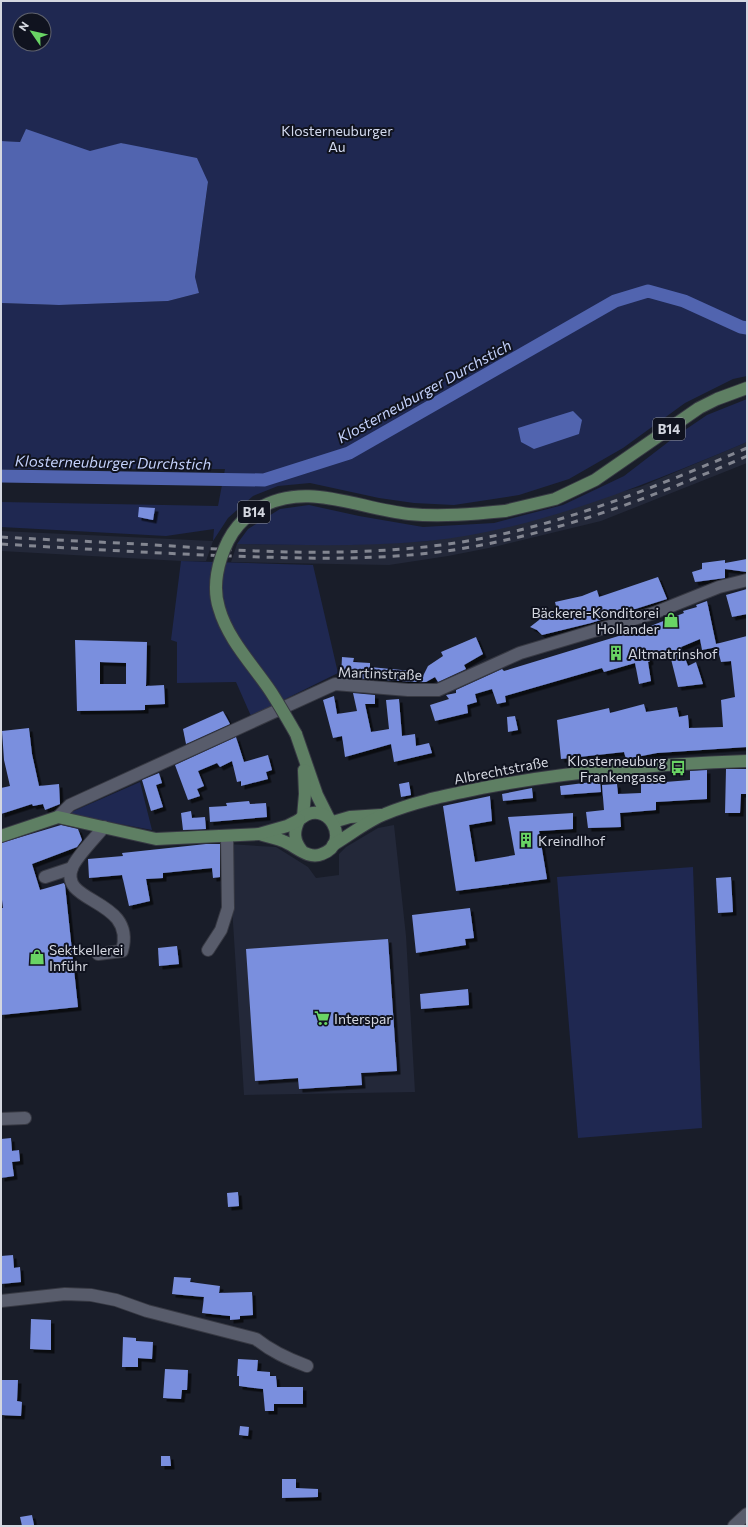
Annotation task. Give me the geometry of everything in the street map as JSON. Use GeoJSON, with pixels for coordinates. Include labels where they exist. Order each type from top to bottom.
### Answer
{"type":"FeatureCollection","features":[{"type":"Feature","properties":{"kind":"main road","name":"B14"},"geometry":{"type":"LineString","coordinates":[[333,846],[336,834],[331,820],[317,795],[303,759],[296,734],[272,693],[229,634],[218,608],[216,574],[223,552],[234,531],[246,517],[263,506],[283,498],[302,495],[332,498],[386,511],[410,514],[475,514],[505,511],[555,499],[595,480],[699,408],[717,399],[747,388]]}},
{"type":"Feature","properties":{"kind":"main road","name":"B14"},"geometry":{"type":"LineString","coordinates":[[302,851],[296,843],[294,836],[301,819],[305,794],[303,759]]}},
{"type":"Feature","properties":{"kind":"main road","name":"Albrechtstraße"},"geometry":{"type":"LineString","coordinates":[[331,820],[384,814],[428,800],[538,777],[678,763],[747,761]]}},
{"type":"Feature","properties":{"kind":"main road"},"geometry":{"type":"LineString","coordinates":[[58,817],[156,840],[259,834],[287,826],[301,819],[317,814],[331,820]]}},
{"type":"Feature","properties":{"kind":"main road","name":"Albrechtstraße"},"geometry":{"type":"LineString","coordinates":[[333,846],[384,814]]}},
{"type":"Feature","properties":{"kind":"main road","name":"Martinstraße"},"geometry":{"type":"LineString","coordinates":[[1,836],[58,817]]}},
{"type":"Feature","properties":{"kind":"main road"},"geometry":{"type":"LineString","coordinates":[[259,834],[283,841],[309,855],[317,856],[325,853],[333,846]]}},
{"type":"Feature","properties":{"kind":"street","name":"Martinstraße"},"geometry":{"type":"LineString","coordinates":[[58,817],[70,805],[335,684],[408,690],[438,690],[520,653],[654,614],[720,588],[747,580]]}},
{"type":"Feature","properties":{"kind":"street"},"geometry":{"type":"LineString","coordinates":[[98,954],[122,951],[124,933],[120,922],[111,911],[89,900],[78,892],[71,881],[72,868],[104,827]]}},
{"type":"Feature","properties":{"kind":"street"},"geometry":{"type":"LineString","coordinates":[[208,950],[221,930],[228,908],[227,836]]}},
{"type":"Feature","properties":{"kind":"street"},"geometry":{"type":"LineString","coordinates":[[44,877],[72,868]]}},
{"type":"Feature","properties":{"kind":"street"},"geometry":{"type":"LineString","coordinates":[[1,1119],[25,1118]]}},
{"type":"Feature","properties":{"kind":"street"},"geometry":{"type":"LineString","coordinates":[[1,1301],[65,1294],[91,1295],[116,1300],[147,1311],[256,1339],[267,1348],[282,1356],[307,1366]]}},
{"type":"Feature","properties":{"kind":"street"},"geometry":{"type":"LineString","coordinates":[[734,1526],[747,1514]]}},
{"type":"Feature","properties":{"kind":"shaded area"},"geometry":{"type":"Polygon","coordinates":[[[26,129],[90,151],[121,143],[197,158],[208,182],[195,277],[199,293],[168,301],[59,305],[1,303],[1,141],[20,142],[26,129]]]}},
{"type":"Feature","properties":{"kind":"shaded area"},"geometry":{"type":"Polygon","coordinates":[[[573,411],[582,420],[579,434],[534,449],[521,442],[518,428],[573,411]]]}},
{"type":"Feature","properties":{"kind":"shaded area"},"geometry":{"type":"Polygon","coordinates":[[[747,442],[747,463],[601,521],[494,547],[389,565],[231,562],[237,544],[342,545],[428,541],[640,487],[747,442]]]}},
{"type":"Feature","properties":{"kind":"shaded area"},"geometry":{"type":"Polygon","coordinates":[[[1,531],[213,541],[206,561],[181,561],[1,551],[1,531]]]}},
{"type":"Feature","properties":{"kind":"shaded area"},"geometry":{"type":"Polygon","coordinates":[[[394,825],[406,936],[415,1092],[244,1095],[228,844],[276,847],[308,867],[316,878],[339,875],[339,854],[346,847],[378,828],[394,825]]]}},
{"type":"Feature","properties":{"kind":"green space","name":"Klosterneuburger Au"},"geometry":{"type":"Polygon","coordinates":[[[1,1],[747,1],[747,376],[733,379],[685,403],[623,448],[569,479],[519,495],[454,505],[414,503],[379,498],[310,483],[278,486],[253,496],[228,518],[213,541],[214,529],[166,536],[1,527],[1,502],[218,506],[225,469],[1,469],[1,303],[59,305],[168,301],[199,293],[195,277],[208,183],[122,143],[90,152],[26,130],[20,142],[1,141],[1,1]]]}},
{"type":"Feature","properties":{"kind":"green space"},"geometry":{"type":"Polygon","coordinates":[[[747,399],[747,442],[630,489],[551,516],[511,527],[428,541],[356,545],[237,544],[248,529],[280,509],[309,505],[359,516],[423,527],[494,523],[563,505],[624,476],[676,436],[707,415],[747,399]]]}},
{"type":"Feature","properties":{"kind":"green space"},"geometry":{"type":"Polygon","coordinates":[[[181,561],[313,565],[338,673],[251,716],[236,682],[177,683],[177,642],[171,640],[181,561]]]}},
{"type":"Feature","properties":{"kind":"green space"},"geometry":{"type":"Polygon","coordinates":[[[140,782],[152,830],[67,814],[140,782]]]}},
{"type":"Feature","properties":{"kind":"green space"},"geometry":{"type":"Polygon","coordinates":[[[693,867],[702,1128],[578,1138],[557,877],[693,867]]]}},
{"type":"Feature","properties":{"kind":"building"},"geometry":{"type":"Polygon","coordinates":[[[139,507],[155,508],[153,520],[138,517],[139,507]]]}},
{"type":"Feature","properties":{"kind":"building"},"geometry":{"type":"Polygon","coordinates":[[[747,559],[747,572],[725,569],[725,578],[695,582],[692,572],[702,569],[702,563],[725,560],[725,563],[747,559]]]}},
{"type":"Feature","properties":{"kind":"building"},"geometry":{"type":"Polygon","coordinates":[[[658,577],[667,599],[591,623],[542,635],[537,630],[530,627],[539,620],[538,614],[557,610],[555,602],[582,596],[597,590],[599,597],[658,577]]]}},
{"type":"Feature","properties":{"kind":"building"},"geometry":{"type":"Polygon","coordinates":[[[747,589],[747,614],[732,617],[726,595],[747,589]]]}},
{"type":"Feature","properties":{"kind":"building"},"geometry":{"type":"Polygon","coordinates":[[[707,601],[716,644],[747,636],[747,747],[657,753],[626,759],[624,752],[561,759],[557,720],[609,708],[610,713],[644,704],[646,712],[677,707],[679,717],[688,715],[689,728],[723,727],[721,700],[735,697],[731,661],[721,662],[717,647],[702,650],[700,639],[681,647],[688,666],[696,662],[703,684],[678,687],[669,651],[649,656],[650,661],[648,662],[651,681],[639,684],[635,663],[604,672],[602,668],[505,696],[506,702],[497,704],[492,689],[475,694],[477,702],[467,705],[468,713],[435,721],[430,705],[449,699],[446,695],[456,693],[456,690],[502,669],[504,671],[648,627],[684,613],[683,611],[697,607],[696,605],[707,601]]]}},
{"type":"Feature","properties":{"kind":"building"},"geometry":{"type":"Polygon","coordinates":[[[476,637],[483,654],[464,665],[466,669],[438,682],[435,677],[426,682],[420,682],[428,666],[443,656],[441,652],[476,637]]]}},
{"type":"Feature","properties":{"kind":"building"},"geometry":{"type":"Polygon","coordinates":[[[75,640],[147,642],[146,686],[164,685],[165,704],[145,705],[145,710],[77,711],[75,640]],[[100,662],[100,684],[126,684],[126,663],[100,662]]]}},
{"type":"Feature","properties":{"kind":"building"},"geometry":{"type":"Polygon","coordinates":[[[342,657],[354,658],[353,662],[370,663],[370,667],[412,671],[417,682],[341,677],[342,657]]]}},
{"type":"Feature","properties":{"kind":"building"},"geometry":{"type":"Polygon","coordinates":[[[353,693],[375,695],[375,704],[365,704],[371,732],[389,729],[386,700],[399,699],[402,736],[415,734],[416,746],[429,743],[432,753],[394,762],[391,744],[345,757],[342,736],[333,738],[323,700],[334,696],[337,714],[357,711],[353,693]]]}},
{"type":"Feature","properties":{"kind":"building"},"geometry":{"type":"Polygon","coordinates":[[[223,711],[230,724],[186,744],[183,729],[223,711]]]}},
{"type":"Feature","properties":{"kind":"building"},"geometry":{"type":"Polygon","coordinates":[[[515,716],[518,730],[508,732],[507,717],[515,716]]]}},
{"type":"Feature","properties":{"kind":"building"},"geometry":{"type":"Polygon","coordinates":[[[29,728],[32,754],[39,786],[59,784],[60,804],[45,810],[43,804],[33,806],[32,804],[1,814],[1,788],[10,786],[4,760],[2,731],[29,728]]]}},
{"type":"Feature","properties":{"kind":"building"},"geometry":{"type":"Polygon","coordinates":[[[236,737],[244,762],[268,755],[272,770],[266,772],[268,779],[241,786],[241,781],[237,782],[232,761],[220,767],[217,763],[198,771],[204,786],[197,789],[200,796],[188,800],[175,765],[236,737]]]}},
{"type":"Feature","properties":{"kind":"building"},"geometry":{"type":"Polygon","coordinates":[[[726,769],[747,769],[747,794],[741,794],[740,813],[725,813],[726,769]]]}},
{"type":"Feature","properties":{"kind":"building"},"geometry":{"type":"Polygon","coordinates":[[[707,770],[707,799],[656,802],[656,810],[620,813],[621,827],[588,828],[586,812],[604,810],[602,785],[617,784],[618,794],[641,793],[641,784],[690,780],[690,771],[707,770]]]}},
{"type":"Feature","properties":{"kind":"building"},"geometry":{"type":"Polygon","coordinates":[[[159,773],[162,783],[156,785],[163,807],[151,811],[142,780],[159,773]]]}},
{"type":"Feature","properties":{"kind":"building"},"geometry":{"type":"Polygon","coordinates":[[[600,781],[601,792],[561,795],[560,786],[600,781]]]}},
{"type":"Feature","properties":{"kind":"building"},"geometry":{"type":"Polygon","coordinates":[[[409,782],[411,795],[401,797],[399,784],[409,782]]]}},
{"type":"Feature","properties":{"kind":"building"},"geometry":{"type":"Polygon","coordinates":[[[532,788],[533,798],[503,801],[502,794],[532,788]]]}},
{"type":"Feature","properties":{"kind":"building","name":"Kreindlhof"},"geometry":{"type":"Polygon","coordinates":[[[490,796],[492,821],[469,825],[475,862],[515,855],[508,817],[573,813],[573,829],[539,831],[547,879],[456,891],[443,806],[490,796]]]}},
{"type":"Feature","properties":{"kind":"building"},"geometry":{"type":"Polygon","coordinates":[[[249,801],[250,804],[266,803],[267,817],[210,822],[209,807],[227,806],[226,803],[249,801]]]}},
{"type":"Feature","properties":{"kind":"building"},"geometry":{"type":"Polygon","coordinates":[[[191,811],[192,818],[205,817],[206,829],[183,830],[181,813],[191,811]]]}},
{"type":"Feature","properties":{"kind":"building","name":"Sektkellerei Inführ"},"geometry":{"type":"Polygon","coordinates":[[[61,825],[78,829],[82,840],[77,847],[32,864],[40,890],[64,883],[65,885],[78,1007],[1,1015],[1,908],[3,908],[1,892],[1,843],[61,825]]]}},
{"type":"Feature","properties":{"kind":"building"},"geometry":{"type":"Polygon","coordinates":[[[206,844],[220,844],[220,877],[213,878],[212,868],[163,873],[163,878],[146,879],[150,901],[129,906],[122,875],[89,878],[88,859],[123,856],[122,853],[206,844]]]}},
{"type":"Feature","properties":{"kind":"building"},"geometry":{"type":"Polygon","coordinates":[[[731,877],[733,912],[718,913],[716,878],[731,877]]]}},
{"type":"Feature","properties":{"kind":"building"},"geometry":{"type":"Polygon","coordinates":[[[470,908],[474,938],[465,939],[466,945],[416,953],[412,915],[470,908]]]}},
{"type":"Feature","properties":{"kind":"building","name":"Interspar"},"geometry":{"type":"Polygon","coordinates":[[[388,939],[397,1071],[361,1073],[362,1085],[299,1089],[298,1078],[255,1081],[246,949],[388,939]]]}},
{"type":"Feature","properties":{"kind":"building"},"geometry":{"type":"Polygon","coordinates":[[[177,946],[179,964],[159,966],[158,948],[177,946]]]}},
{"type":"Feature","properties":{"kind":"building"},"geometry":{"type":"Polygon","coordinates":[[[468,989],[469,1005],[421,1009],[420,994],[468,989]]]}},
{"type":"Feature","properties":{"kind":"building"},"geometry":{"type":"Polygon","coordinates":[[[11,1138],[12,1151],[19,1150],[20,1161],[12,1162],[14,1176],[1,1178],[1,1139],[11,1138]]]}},
{"type":"Feature","properties":{"kind":"building"},"geometry":{"type":"Polygon","coordinates":[[[238,1192],[239,1206],[228,1207],[227,1193],[238,1192]]]}},
{"type":"Feature","properties":{"kind":"building"},"geometry":{"type":"Polygon","coordinates":[[[13,1255],[14,1268],[20,1267],[21,1282],[1,1284],[1,1256],[13,1255]]]}},
{"type":"Feature","properties":{"kind":"building"},"geometry":{"type":"Polygon","coordinates":[[[174,1277],[191,1278],[190,1282],[220,1286],[219,1293],[252,1292],[253,1315],[240,1316],[240,1319],[230,1320],[230,1316],[202,1313],[204,1297],[172,1294],[174,1277]]]}},
{"type":"Feature","properties":{"kind":"building"},"geometry":{"type":"Polygon","coordinates":[[[31,1319],[51,1320],[51,1350],[30,1349],[31,1319]]]}},
{"type":"Feature","properties":{"kind":"building"},"geometry":{"type":"Polygon","coordinates":[[[123,1337],[136,1338],[136,1341],[153,1342],[152,1359],[138,1358],[138,1367],[122,1367],[123,1337]]]}},
{"type":"Feature","properties":{"kind":"building"},"geometry":{"type":"Polygon","coordinates":[[[238,1359],[258,1360],[257,1371],[270,1372],[270,1376],[276,1376],[277,1387],[303,1387],[303,1404],[274,1404],[274,1411],[265,1411],[263,1389],[239,1386],[239,1376],[237,1376],[238,1359]]]}},
{"type":"Feature","properties":{"kind":"building"},"geometry":{"type":"Polygon","coordinates":[[[165,1369],[188,1370],[187,1390],[182,1390],[181,1399],[163,1398],[165,1369]]]}},
{"type":"Feature","properties":{"kind":"building"},"geometry":{"type":"Polygon","coordinates":[[[1,1380],[18,1380],[17,1401],[22,1402],[21,1416],[1,1415],[1,1380]]]}},
{"type":"Feature","properties":{"kind":"building"},"geometry":{"type":"Polygon","coordinates":[[[240,1426],[249,1427],[248,1436],[239,1435],[240,1426]]]}},
{"type":"Feature","properties":{"kind":"building"},"geometry":{"type":"Polygon","coordinates":[[[161,1456],[170,1456],[171,1466],[161,1466],[161,1456]]]}},
{"type":"Feature","properties":{"kind":"building"},"geometry":{"type":"Polygon","coordinates":[[[282,1479],[296,1479],[296,1488],[318,1489],[318,1497],[282,1498],[282,1479]]]}},
{"type":"Feature","properties":{"kind":"building"},"geometry":{"type":"Polygon","coordinates":[[[32,1515],[34,1525],[22,1526],[20,1517],[32,1515]]]}},
{"type":"Feature","properties":{"kind":"waterway","name":"Klosterneuburger Durchstich"},"geometry":{"type":"LineString","coordinates":[[1,476],[264,480],[349,453],[615,301],[648,291],[684,301],[741,327],[747,328]]}},
{"type":"Feature","properties":{"kind":"railway"},"geometry":{"type":"LineString","coordinates":[[1,537],[287,552],[375,551],[433,546],[474,540],[554,521],[671,480],[747,448]]}},
{"type":"Feature","properties":{"kind":"railway"},"geometry":{"type":"LineString","coordinates":[[1,544],[179,554],[304,558],[371,557],[438,552],[507,540],[577,521],[612,510],[747,456]]}},
{"type":"Feature","properties":{"kind":"place","name":"Bäckerei-Konditorei Hollander"},"geometry":{"type":"Point","coordinates":[671,620]}},
{"type":"Feature","properties":{"kind":"place","name":"Altmatrinshof"},"geometry":{"type":"Point","coordinates":[616,653]}},
{"type":"Feature","properties":{"kind":"place","name":"Klosterneuburg Frankengasse"},"geometry":{"type":"Point","coordinates":[678,768]}},
{"type":"Feature","properties":{"kind":"place","name":"Kreindlhof"},"geometry":{"type":"Point","coordinates":[526,840]}},
{"type":"Feature","properties":{"kind":"place","name":"Sektkellerei Inführ"},"geometry":{"type":"Point","coordinates":[37,957]}},
{"type":"Feature","properties":{"kind":"place","name":"Interspar"},"geometry":{"type":"Point","coordinates":[322,1018]}}]}
